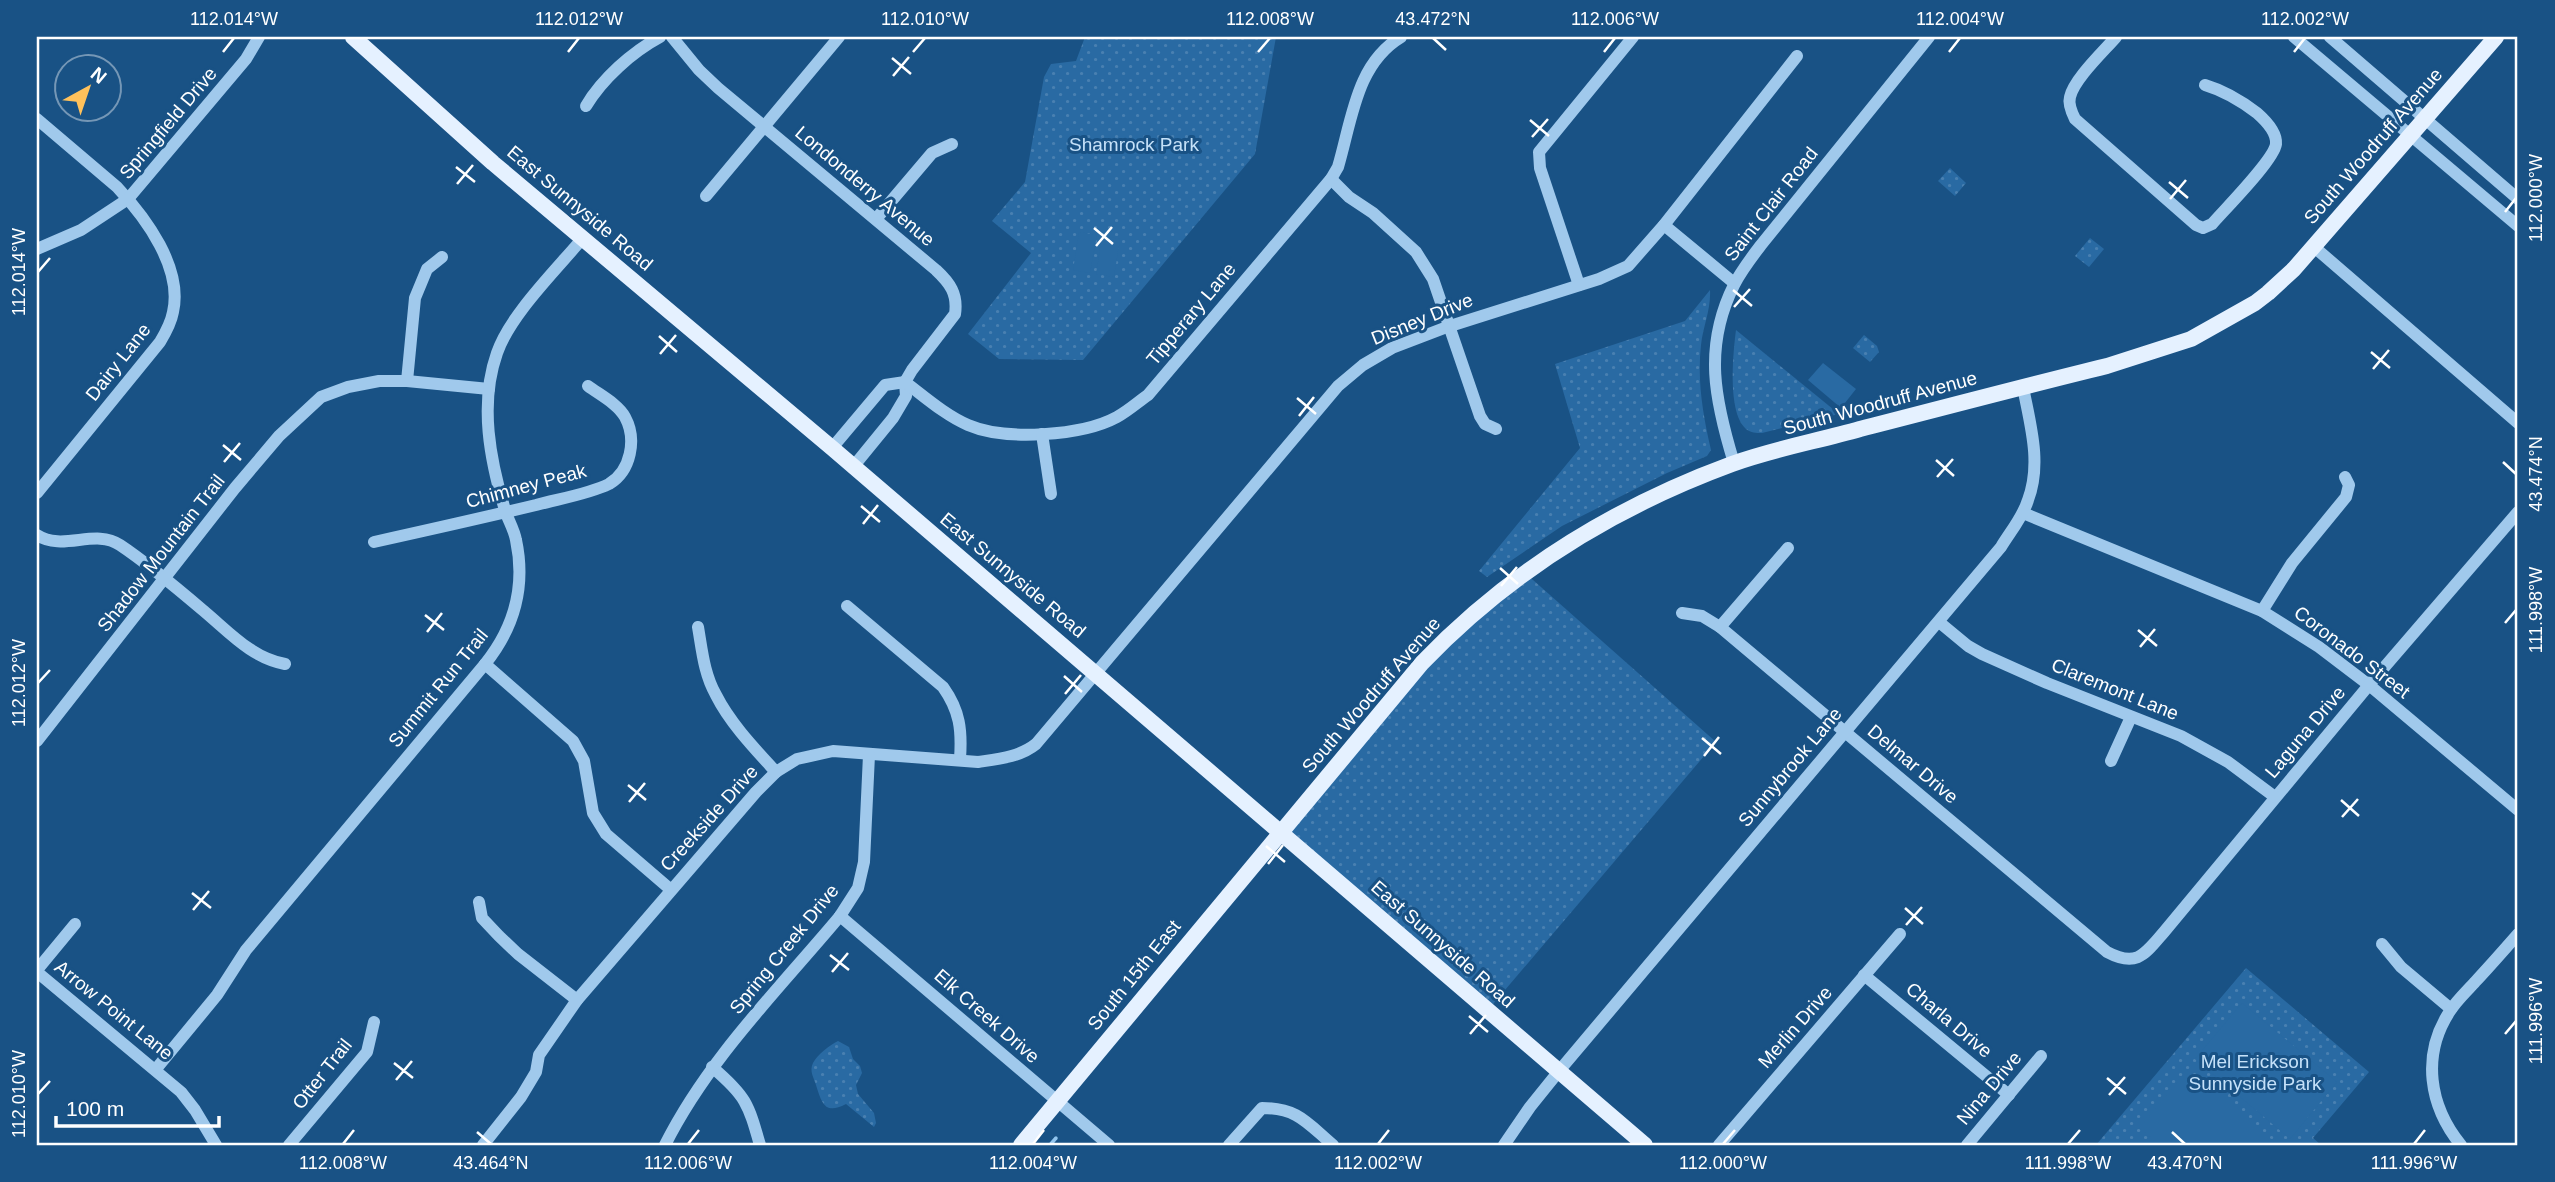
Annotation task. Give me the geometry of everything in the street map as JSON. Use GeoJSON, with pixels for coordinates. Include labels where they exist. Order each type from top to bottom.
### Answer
{"type":"FeatureCollection","features":[{"type":"Feature","properties":{"kind":"main road","name":"East Sunnyside Road"},"geometry":{"type":"LineString","coordinates":[[353,37],[582,239],[1096,673],[1645,1145]]}},
{"type":"Feature","properties":{"kind":"main road","name":"South Woodruff Avenue"},"geometry":{"type":"LineString","coordinates":[[1280,832],[1422,663],[1449,635],[1524,572],[1592,529],[1660,494],[1734,463],[2107,366],[2191,339],[2255,303],[2319,251],[2410,136],[2496,37]]}},
{"type":"Feature","properties":{"kind":"main road","name":"South 15th East"},"geometry":{"type":"LineString","coordinates":[[1021,1145],[1280,832]]}},
{"type":"Feature","properties":{"kind":"street","name":"Springfield Drive"},"geometry":{"type":"LineString","coordinates":[[37,249],[81,230],[128,199],[246,59],[259,37]]}},
{"type":"Feature","properties":{"kind":"street"},"geometry":{"type":"LineString","coordinates":[[586,106],[617,69],[660,37]]}},
{"type":"Feature","properties":{"kind":"street","name":"Londonderry Avenue"},"geometry":{"type":"LineString","coordinates":[[672,37],[708,79],[876,219],[954,290],[957,304],[955,314],[905,382],[906,396],[893,418],[853,467]]}},
{"type":"Feature","properties":{"kind":"street"},"geometry":{"type":"LineString","coordinates":[[705,196],[839,37]]}},
{"type":"Feature","properties":{"kind":"street","name":"Tipperary Lane"},"geometry":{"type":"LineString","coordinates":[[905,382],[945,412],[968,425],[991,432],[1042,434],[1089,426],[1115,418],[1148,395],[1331,179],[1338,167],[1362,81],[1369,66],[1401,37]]}},
{"type":"Feature","properties":{"kind":"street"},"geometry":{"type":"LineString","coordinates":[[1579,285],[1541,168],[1539,152],[1633,37]]}},
{"type":"Feature","properties":{"kind":"street","name":"Saint Clair Road"},"geometry":{"type":"LineString","coordinates":[[1734,463],[1721,425],[1714,372],[1719,331],[1734,284],[1761,245],[1928,37]]}},
{"type":"Feature","properties":{"kind":"street"},"geometry":{"type":"LineString","coordinates":[[2116,37],[2077,83],[2070,97],[2075,120],[2196,225],[2203,228],[2212,224],[2271,157],[2276,143],[2273,132],[2264,119],[2225,91],[2204,85]]}},
{"type":"Feature","properties":{"kind":"street"},"geometry":{"type":"LineString","coordinates":[[2296,37],[2518,226]]}},
{"type":"Feature","properties":{"kind":"street"},"geometry":{"type":"LineString","coordinates":[[2330,37],[2518,199]]}},
{"type":"Feature","properties":{"kind":"street","name":"Disney Drive"},"geometry":{"type":"LineString","coordinates":[[1096,673],[1338,386],[1363,365],[1392,348],[1447,327],[1616,273],[1628,265],[1664,225],[1797,56]]}},
{"type":"Feature","properties":{"kind":"street","name":"Dairy Lane"},"geometry":{"type":"LineString","coordinates":[[37,119],[128,199],[153,236],[171,270],[175,292],[170,325],[160,342],[37,493]]}},
{"type":"Feature","properties":{"kind":"street"},"geometry":{"type":"LineString","coordinates":[[876,219],[932,153],[952,144]]}},
{"type":"Feature","properties":{"kind":"street"},"geometry":{"type":"LineString","coordinates":[[1331,179],[1349,198],[1373,213],[1416,252],[1433,279],[1447,327],[1480,416],[1485,425],[1496,429]]}},
{"type":"Feature","properties":{"kind":"street"},"geometry":{"type":"LineString","coordinates":[[1664,225],[1734,284]]}},
{"type":"Feature","properties":{"kind":"street","name":"Summit Run Trail"},"geometry":{"type":"LineString","coordinates":[[156,1069],[217,995],[246,950],[485,664],[510,626],[516,604],[519,569],[517,543],[505,512],[489,437],[488,389],[503,338],[582,239]]}},
{"type":"Feature","properties":{"kind":"street"},"geometry":{"type":"LineString","coordinates":[[2319,251],[2518,424]]}},
{"type":"Feature","properties":{"kind":"street"},"geometry":{"type":"LineString","coordinates":[[407,381],[415,298],[426,269],[442,257]]}},
{"type":"Feature","properties":{"kind":"street","name":"Shadow Mountain Trail"},"geometry":{"type":"LineString","coordinates":[[37,741],[279,436],[321,397],[348,387],[379,381],[488,389]]}},
{"type":"Feature","properties":{"kind":"street","name":"Londonderry Avenue"},"geometry":{"type":"LineString","coordinates":[[832,448],[885,385],[905,382]]}},
{"type":"Feature","properties":{"kind":"street","name":"Chimney Peak"},"geometry":{"type":"LineString","coordinates":[[374,542],[566,498],[609,484],[620,474],[631,452],[625,417],[588,386]]}},
{"type":"Feature","properties":{"kind":"street","name":"Sunnybrook Lane"},"geometry":{"type":"LineString","coordinates":[[1504,1145],[1559,1071],[2001,547],[2029,499],[2035,466],[2034,442],[2023,387]]}},
{"type":"Feature","properties":{"kind":"street"},"geometry":{"type":"LineString","coordinates":[[1042,434],[1051,494]]}},
{"type":"Feature","properties":{"kind":"street"},"geometry":{"type":"LineString","coordinates":[[2262,611],[2292,563],[2346,497],[2349,485],[2345,477]]}},
{"type":"Feature","properties":{"kind":"street","name":"Laguna Drive"},"geometry":{"type":"LineString","coordinates":[[2115,957],[2128,960],[2143,956],[2369,685],[2518,512]]}},
{"type":"Feature","properties":{"kind":"street","name":"Coronado Street"},"geometry":{"type":"LineString","coordinates":[[2023,513],[2262,611],[2319,647],[2369,685],[2518,810]]}},
{"type":"Feature","properties":{"kind":"street"},"geometry":{"type":"LineString","coordinates":[[37,535],[58,543],[110,540],[117,542],[165,578],[253,653],[270,662],[285,664]]}},
{"type":"Feature","properties":{"kind":"street"},"geometry":{"type":"LineString","coordinates":[[1720,627],[1788,548]]}},
{"type":"Feature","properties":{"kind":"street"},"geometry":{"type":"LineString","coordinates":[[847,606],[943,687],[960,720],[960,759]]}},
{"type":"Feature","properties":{"kind":"street","name":"Delmar Drive"},"geometry":{"type":"LineString","coordinates":[[1682,613],[1702,616],[1720,627],[2115,957]]}},
{"type":"Feature","properties":{"kind":"street","name":"Claremont Lane"},"geometry":{"type":"LineString","coordinates":[[1939,622],[1982,654],[2181,736],[2228,762],[2275,797]]}},
{"type":"Feature","properties":{"kind":"street"},"geometry":{"type":"LineString","coordinates":[[698,627],[703,660],[716,697],[776,772]]}},
{"type":"Feature","properties":{"kind":"street"},"geometry":{"type":"LineString","coordinates":[[485,664],[573,740],[584,761],[593,813],[600,824],[615,842],[670,889]]}},
{"type":"Feature","properties":{"kind":"street","name":"Creekside Drive"},"geometry":{"type":"LineString","coordinates":[[483,1145],[521,1097],[536,1072],[539,1055],[577,1000],[670,889],[776,772],[797,759],[833,751],[978,762],[1027,751],[1036,744],[1096,673]]}},
{"type":"Feature","properties":{"kind":"street"},"geometry":{"type":"LineString","coordinates":[[2111,761],[2131,717]]}},
{"type":"Feature","properties":{"kind":"street","name":"Spring Creek Drive"},"geometry":{"type":"LineString","coordinates":[[665,1145],[689,1101],[712,1067],[840,916],[858,888],[864,862],[869,755]]}},
{"type":"Feature","properties":{"kind":"street"},"geometry":{"type":"LineString","coordinates":[[479,902],[482,918],[499,936],[577,1000]]}},
{"type":"Feature","properties":{"kind":"street","name":"Elk Creek Drive"},"geometry":{"type":"LineString","coordinates":[[840,916],[1109,1145]]}},
{"type":"Feature","properties":{"kind":"street","name":"Arrow Point Lane"},"geometry":{"type":"LineString","coordinates":[[75,924],[37,971],[181,1092],[216,1145]]}},
{"type":"Feature","properties":{"kind":"street"},"geometry":{"type":"LineString","coordinates":[[2461,1145],[2441,1116],[2434,1091],[2431,1069],[2434,1047],[2451,1009],[2518,933]]}},
{"type":"Feature","properties":{"kind":"street","name":"Merlin Drive"},"geometry":{"type":"LineString","coordinates":[[1719,1145],[1900,934]]}},
{"type":"Feature","properties":{"kind":"street"},"geometry":{"type":"LineString","coordinates":[[2382,944],[2401,967],[2451,1009]]}},
{"type":"Feature","properties":{"kind":"street","name":"Charla Drive"},"geometry":{"type":"LineString","coordinates":[[1864,975],[2009,1095]]}},
{"type":"Feature","properties":{"kind":"street","name":"Otter Trail"},"geometry":{"type":"LineString","coordinates":[[289,1145],[367,1052],[374,1022]]}},
{"type":"Feature","properties":{"kind":"street","name":"Nina Drive"},"geometry":{"type":"LineString","coordinates":[[1967,1145],[2041,1056]]}},
{"type":"Feature","properties":{"kind":"street"},"geometry":{"type":"LineString","coordinates":[[712,1067],[737,1088],[747,1102],[760,1145]]}},
{"type":"Feature","properties":{"kind":"street"},"geometry":{"type":"LineString","coordinates":[[1229,1145],[1262,1108],[1280,1108],[1297,1114],[1333,1145]]}},
{"type":"Feature","properties":{"kind":"green space","name":"Shamrock Park"},"geometry":{"type":"Polygon","coordinates":[[[1085,37],[1276,37],[1255,154],[1083,360],[999,359],[968,334],[1031,253],[992,221],[1025,182],[1044,77],[1051,64],[1076,61],[1085,37]]]}},
{"type":"Feature","properties":{"kind":"green space"},"geometry":{"type":"Polygon","coordinates":[[[1950,168],[1966,183],[1955,196],[1938,181],[1950,168]]]}},
{"type":"Feature","properties":{"kind":"green space"},"geometry":{"type":"Polygon","coordinates":[[[1079,232],[1097,235],[1090,273],[1073,270],[1079,232]]]}},
{"type":"Feature","properties":{"kind":"green space"},"geometry":{"type":"Polygon","coordinates":[[[1102,236],[1120,239],[1114,277],[1096,274],[1102,236]]]}},
{"type":"Feature","properties":{"kind":"green space"},"geometry":{"type":"Polygon","coordinates":[[[2090,238],[2104,249],[2089,267],[2075,256],[2090,238]]]}},
{"type":"Feature","properties":{"kind":"green space"},"geometry":{"type":"Polygon","coordinates":[[[1710,290],[1700,358],[1705,424],[1711,450],[1707,456],[1562,526],[1487,577],[1479,571],[1580,448],[1555,364],[1685,321],[1710,290]]]}},
{"type":"Feature","properties":{"kind":"green space"},"geometry":{"type":"Polygon","coordinates":[[[1736,330],[1839,414],[1762,433],[1746,429],[1740,421],[1734,397],[1736,330]]]}},
{"type":"Feature","properties":{"kind":"green space"},"geometry":{"type":"Polygon","coordinates":[[[1864,335],[1877,346],[1879,352],[1870,362],[1853,348],[1864,335]]]}},
{"type":"Feature","properties":{"kind":"green space"},"geometry":{"type":"Polygon","coordinates":[[[1823,363],[1856,389],[1841,408],[1808,380],[1823,363]]]}},
{"type":"Feature","properties":{"kind":"green space"},"geometry":{"type":"Polygon","coordinates":[[[1524,572],[1716,742],[1488,1010],[1281,832],[1442,643],[1524,572]]]}},
{"type":"Feature","properties":{"kind":"green space","name":"Mel Erickson Sunnyside Park"},"geometry":{"type":"Polygon","coordinates":[[[2246,968],[2369,1072],[2313,1138],[2321,1145],[2096,1145],[2246,968]]]}},
{"type":"Feature","properties":{"kind":"green space"},"geometry":{"type":"Polygon","coordinates":[[[2242,1003],[2337,1082],[2290,1139],[2195,1059],[2242,1003]]]}},
{"type":"Feature","properties":{"kind":"green space"},"geometry":{"type":"Polygon","coordinates":[[[838,1041],[849,1047],[853,1059],[860,1066],[862,1073],[856,1085],[858,1094],[874,1113],[874,1127],[846,1104],[829,1108],[820,1098],[812,1066],[821,1054],[838,1041]]]}},
{"type":"Feature","properties":{"kind":"green space"},"geometry":{"type":"Polygon","coordinates":[[[2188,1070],[2278,1145],[2160,1145],[2139,1128],[2188,1070]]]}},
{"type":"Feature","properties":{"kind":"waterway"},"geometry":{"type":"LineString","coordinates":[[1050,1145],[1056,1138]]}}]}
